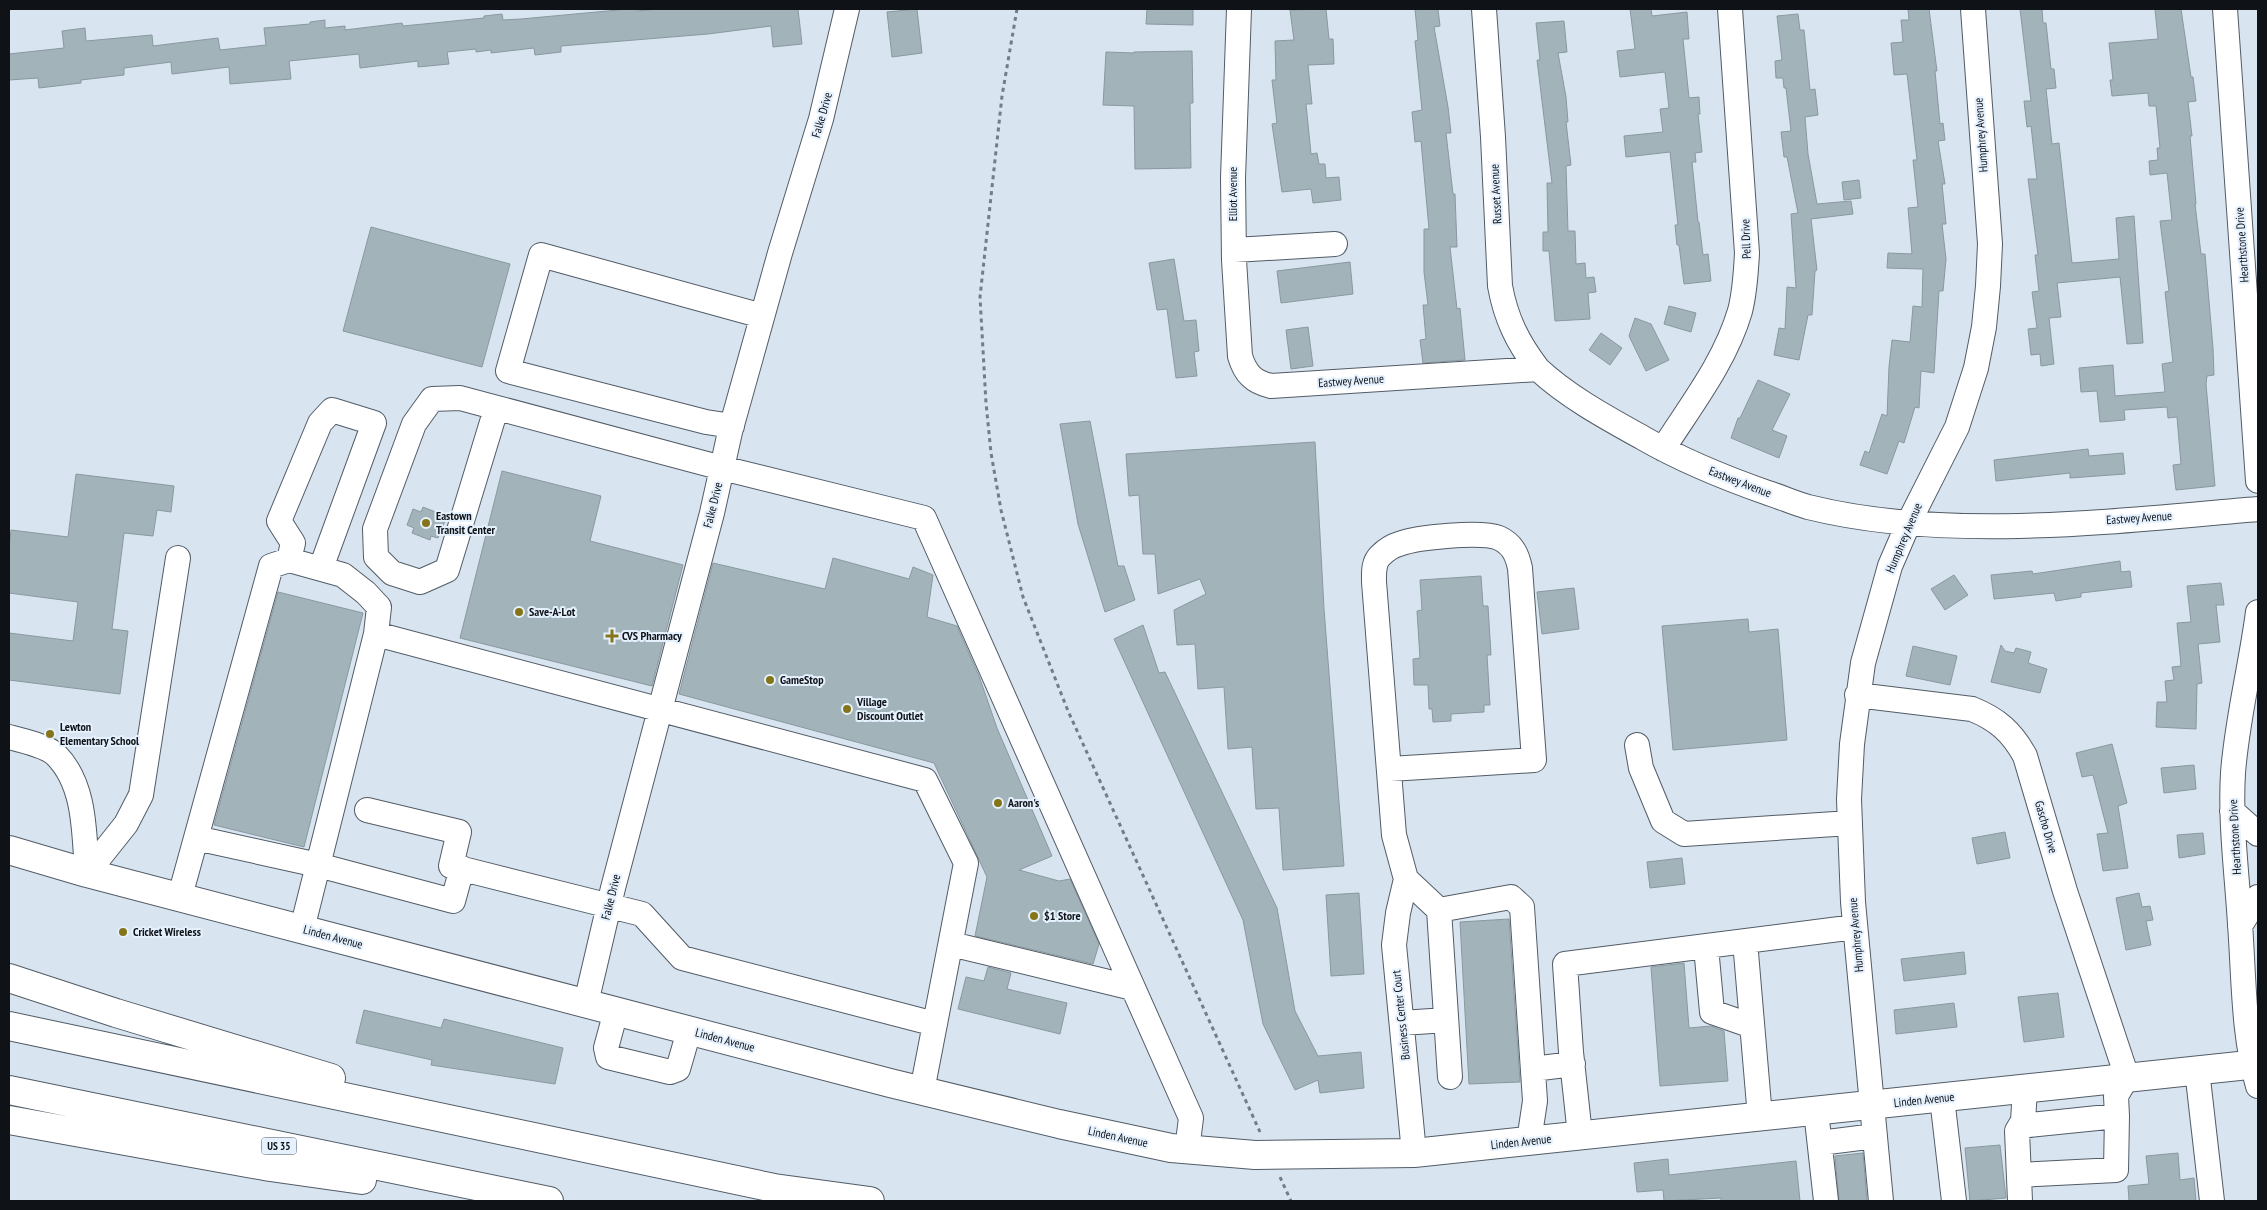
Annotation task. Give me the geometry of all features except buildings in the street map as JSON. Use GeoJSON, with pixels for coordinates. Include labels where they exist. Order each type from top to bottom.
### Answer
{"type":"FeatureCollection","features":[{"type":"Feature","properties":{"kind":"main road","name":"Linden Avenue"},"geometry":{"type":"LineString","coordinates":[[9,850],[87,873],[922,1091],[1059,1124],[1187,1150],[1223,1154],[1414,1153],[1872,1106],[2197,1070],[2256,1071]]}},
{"type":"Feature","properties":{"kind":"main road"},"geometry":{"type":"LineString","coordinates":[[9,978],[116,1013],[302,1068],[444,1117]]}},
{"type":"Feature","properties":{"kind":"main road"},"geometry":{"type":"LineString","coordinates":[[9,1026],[774,1188],[870,1201]]}},
{"type":"Feature","properties":{"kind":"main road","name":"US 35"},"geometry":{"type":"LineString","coordinates":[[9,1090],[549,1201]]}},
{"type":"Feature","properties":{"kind":"main road"},"geometry":{"type":"LineString","coordinates":[[9,1120],[270,1168],[519,1201]]}},
{"type":"Feature","properties":{"kind":"street","name":"Falke Drive"},"geometry":{"type":"LineString","coordinates":[[586,1003],[732,426],[762,316],[821,119],[847,9]]}},
{"type":"Feature","properties":{"kind":"street","name":"Elliot Avenue"},"geometry":{"type":"LineString","coordinates":[[1238,9],[1233,178],[1234,250],[1240,356],[1243,367],[1249,376]]}},
{"type":"Feature","properties":{"kind":"street","name":"Russet Avenue"},"geometry":{"type":"LineString","coordinates":[[1484,9],[1493,136],[1500,286],[1504,308],[1511,329],[1522,348],[1538,369]]}},
{"type":"Feature","properties":{"kind":"street","name":"Pell Drive"},"geometry":{"type":"LineString","coordinates":[[1663,449],[1718,363],[1740,310],[1745,282],[1747,253],[1730,9]]}},
{"type":"Feature","properties":{"kind":"street","name":"Humphrey Avenue"},"geometry":{"type":"LineString","coordinates":[[1881,1201],[1855,927],[1850,823],[1852,744],[1863,663],[1890,566],[1909,522],[1957,427],[1976,368],[1984,327],[1990,244],[1973,9]]}},
{"type":"Feature","properties":{"kind":"street","name":"Hearthstone Drive"},"geometry":{"type":"LineString","coordinates":[[2225,9],[2258,481]]}},
{"type":"Feature","properties":{"kind":"street"},"geometry":{"type":"LineString","coordinates":[[1234,250],[1335,244]]}},
{"type":"Feature","properties":{"kind":"street"},"geometry":{"type":"LineString","coordinates":[[732,426],[706,422],[508,371],[541,255],[762,316]]}},
{"type":"Feature","properties":{"kind":"street","name":"Eastwey Avenue"},"geometry":{"type":"LineString","coordinates":[[1249,376],[1260,384],[1271,386],[1538,369],[1570,394],[1663,449],[1740,483],[1807,506],[1909,522],[1962,526],[2042,525],[2258,509]]}},
{"type":"Feature","properties":{"kind":"street"},"geometry":{"type":"LineString","coordinates":[[496,409],[447,570],[420,582],[392,573],[376,557],[375,529],[414,424],[432,399],[460,398],[722,468],[924,518],[1191,1118],[1187,1150]]}},
{"type":"Feature","properties":{"kind":"street"},"geometry":{"type":"LineString","coordinates":[[289,560],[292,543],[279,521],[320,423],[332,410],[374,423],[321,568]]}},
{"type":"Feature","properties":{"kind":"street"},"geometry":{"type":"LineString","coordinates":[[1390,769],[1534,760],[1520,568],[1517,555],[1511,546],[1499,538],[1474,534],[1413,540],[1399,544],[1378,558],[1374,567],[1394,835],[1406,879],[1439,910],[1450,1077]]}},
{"type":"Feature","properties":{"kind":"street"},"geometry":{"type":"LineString","coordinates":[[87,873],[126,824],[141,795],[178,558]]}},
{"type":"Feature","properties":{"kind":"street"},"geometry":{"type":"LineString","coordinates":[[180,896],[271,566],[289,560],[321,568],[343,575],[366,593],[378,607],[376,634],[302,929]]}},
{"type":"Feature","properties":{"kind":"street","name":"Hearthstone Drive"},"geometry":{"type":"LineString","coordinates":[[2256,1071],[2240,926],[2232,811],[2233,773],[2238,735],[2256,645],[2258,612]]}},
{"type":"Feature","properties":{"kind":"street"},"geometry":{"type":"LineString","coordinates":[[376,634],[925,780],[966,863],[922,1091]]}},
{"type":"Feature","properties":{"kind":"street","name":"Gascho Drive"},"geometry":{"type":"LineString","coordinates":[[1858,695],[1972,710],[1988,716],[2002,725],[2017,741],[2025,756],[2065,892],[2127,1077]]}},
{"type":"Feature","properties":{"kind":"street"},"geometry":{"type":"LineString","coordinates":[[9,737],[27,741],[55,754],[74,783],[82,812],[87,873]]}},
{"type":"Feature","properties":{"kind":"street"},"geometry":{"type":"LineString","coordinates":[[1637,745],[1641,768],[1663,821],[1684,834],[1850,823]]}},
{"type":"Feature","properties":{"kind":"street"},"geometry":{"type":"LineString","coordinates":[[367,810],[459,832],[451,866],[610,904],[642,914],[682,958],[935,1024]]}},
{"type":"Feature","properties":{"kind":"street"},"geometry":{"type":"LineString","coordinates":[[2232,811],[2258,834]]}},
{"type":"Feature","properties":{"kind":"street"},"geometry":{"type":"LineString","coordinates":[[196,838],[318,865],[453,901],[462,868]]}},
{"type":"Feature","properties":{"kind":"street","name":"Business Center Court"},"geometry":{"type":"LineString","coordinates":[[1406,879],[1398,913],[1394,946],[1414,1153]]}},
{"type":"Feature","properties":{"kind":"street"},"geometry":{"type":"LineString","coordinates":[[1439,910],[1511,897],[1522,907],[1535,1101],[1528,1141]]}},
{"type":"Feature","properties":{"kind":"street"},"geometry":{"type":"LineString","coordinates":[[2240,926],[2258,897]]}},
{"type":"Feature","properties":{"kind":"street"},"geometry":{"type":"LineString","coordinates":[[1580,1135],[1565,964],[1855,927]]}},
{"type":"Feature","properties":{"kind":"street"},"geometry":{"type":"LineString","coordinates":[[1745,941],[1760,1117]]}},
{"type":"Feature","properties":{"kind":"street"},"geometry":{"type":"LineString","coordinates":[[950,944],[1133,988]]}},
{"type":"Feature","properties":{"kind":"street"},"geometry":{"type":"LineString","coordinates":[[1706,947],[1712,1012],[1752,1026]]}},
{"type":"Feature","properties":{"kind":"street"},"geometry":{"type":"LineString","coordinates":[[616,1011],[606,1048],[608,1057],[670,1072],[678,1069],[689,1031]]}},
{"type":"Feature","properties":{"kind":"street"},"geometry":{"type":"LineString","coordinates":[[1402,1022],[1446,1020]]}},
{"type":"Feature","properties":{"kind":"street"},"geometry":{"type":"LineString","coordinates":[[1533,1069],[1573,1064]]}},
{"type":"Feature","properties":{"kind":"street"},"geometry":{"type":"LineString","coordinates":[[2197,1070],[2212,1201]]}},
{"type":"Feature","properties":{"kind":"street"},"geometry":{"type":"LineString","coordinates":[[2018,1176],[2116,1170],[2116,1096],[2127,1077]]}},
{"type":"Feature","properties":{"kind":"street"},"geometry":{"type":"LineString","coordinates":[[2020,1201],[2017,1131],[2024,1121],[2026,1110],[2025,1089]]}},
{"type":"Feature","properties":{"kind":"street"},"geometry":{"type":"LineString","coordinates":[[1942,1098],[1954,1201]]}},
{"type":"Feature","properties":{"kind":"street"},"geometry":{"type":"LineString","coordinates":[[1816,1111],[1826,1201]]}},
{"type":"Feature","properties":{"kind":"street"},"geometry":{"type":"LineString","coordinates":[[2020,1126],[2117,1116]]}},
{"type":"Feature","properties":{"kind":"street"},"geometry":{"type":"LineString","coordinates":[[1820,1143],[1875,1136]]}},
{"type":"Feature","properties":{"kind":"path"},"geometry":{"type":"LineString","coordinates":[[1017,9],[1002,96],[980,297],[986,403],[991,453],[1001,510],[1023,597],[1068,711],[1263,1139]]}},
{"type":"Feature","properties":{"kind":"path"},"geometry":{"type":"LineString","coordinates":[[1278,1171],[1291,1201]]}},
{"type":"Feature","properties":{"kind":"place","name":"Eastown Transit Center"},"geometry":{"type":"Point","coordinates":[426,523]}},
{"type":"Feature","properties":{"kind":"place","name":"Save-A-Lot"},"geometry":{"type":"Point","coordinates":[519,612]}},
{"type":"Feature","properties":{"kind":"place","name":"CVS Pharmacy"},"geometry":{"type":"Point","coordinates":[612,636]}},
{"type":"Feature","properties":{"kind":"place","name":"GameStop"},"geometry":{"type":"Point","coordinates":[770,680]}},
{"type":"Feature","properties":{"kind":"place","name":"Village Discount Outlet"},"geometry":{"type":"Point","coordinates":[847,709]}},
{"type":"Feature","properties":{"kind":"place","name":"Lewton Elementary School"},"geometry":{"type":"Point","coordinates":[50,734]}},
{"type":"Feature","properties":{"kind":"place","name":"Aaron's"},"geometry":{"type":"Point","coordinates":[998,803]}},
{"type":"Feature","properties":{"kind":"place","name":"$1 Store"},"geometry":{"type":"Point","coordinates":[1034,916]}},
{"type":"Feature","properties":{"kind":"place","name":"Cricket Wireless"},"geometry":{"type":"Point","coordinates":[123,932]}}]}
